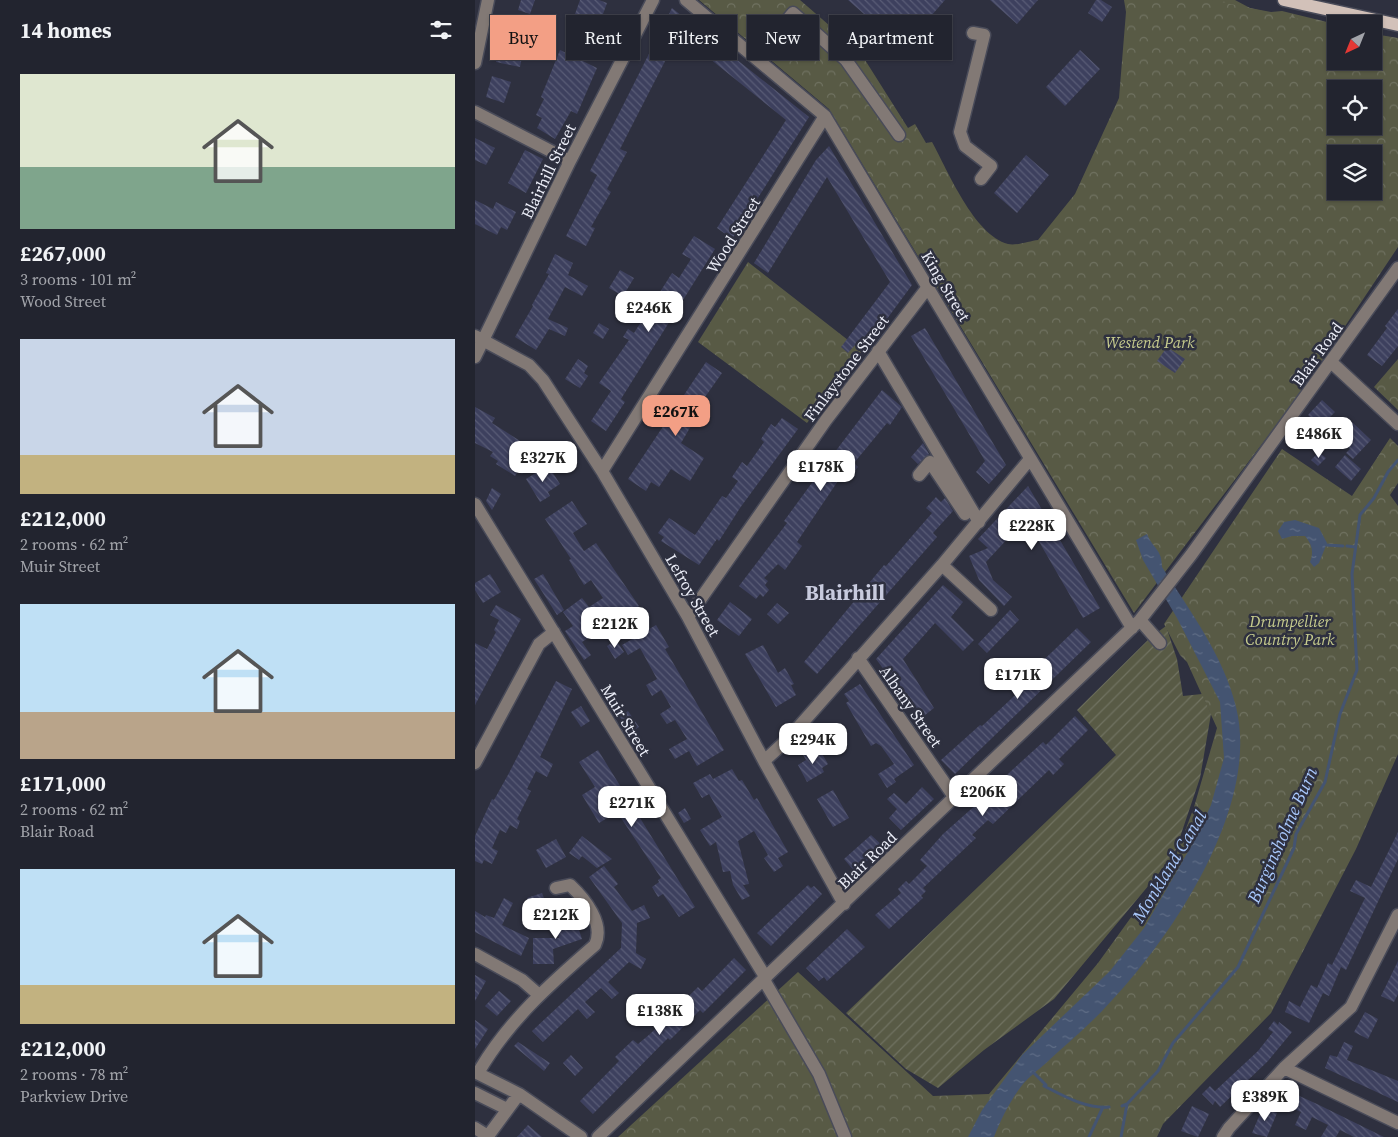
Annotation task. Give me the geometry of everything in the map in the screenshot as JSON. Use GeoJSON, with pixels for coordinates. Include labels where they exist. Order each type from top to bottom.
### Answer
{"type":"FeatureCollection","features":[{"type":"Feature","properties":{"kind":"main road"},"geometry":{"type":"LineString","coordinates":[[1284,0],[1398,25]]}},
{"type":"Feature","properties":{"kind":"street"},"geometry":{"type":"LineString","coordinates":[[475,63],[488,0]]}},
{"type":"Feature","properties":{"kind":"street","name":"Blairhill Street"},"geometry":{"type":"LineString","coordinates":[[475,357],[479,338],[653,0]]}},
{"type":"Feature","properties":{"kind":"street","name":"King Street"},"geometry":{"type":"LineString","coordinates":[[686,0],[747,50]]}},
{"type":"Feature","properties":{"kind":"street"},"geometry":{"type":"LineString","coordinates":[[973,33],[984,35],[961,124],[961,138],[971,152],[991,166],[981,179]]}},
{"type":"Feature","properties":{"kind":"street"},"geometry":{"type":"LineString","coordinates":[[819,36],[845,60],[899,135]]}},
{"type":"Feature","properties":{"kind":"street","name":"King Street"},"geometry":{"type":"LineString","coordinates":[[760,60],[825,116],[1030,459],[1136,624],[1160,644]]}},
{"type":"Feature","properties":{"kind":"street"},"geometry":{"type":"LineString","coordinates":[[475,112],[571,161]]}},
{"type":"Feature","properties":{"kind":"street","name":"Wood Street"},"geometry":{"type":"LineString","coordinates":[[603,471],[825,116]]}},
{"type":"Feature","properties":{"kind":"street","name":"Blair Road"},"geometry":{"type":"LineString","coordinates":[[598,1137],[1136,624],[1155,603],[1191,556],[1398,268]]}},
{"type":"Feature","properties":{"kind":"street","name":"Finlaystone Street"},"geometry":{"type":"LineString","coordinates":[[688,617],[826,420],[928,286]]}},
{"type":"Feature","properties":{"kind":"street","name":"Lefroy Street"},"geometry":{"type":"LineString","coordinates":[[479,338],[529,365],[543,380],[603,471],[688,617],[764,761],[844,904]]}},
{"type":"Feature","properties":{"kind":"street"},"geometry":{"type":"LineString","coordinates":[[878,351],[977,525]]}},
{"type":"Feature","properties":{"kind":"street"},"geometry":{"type":"LineString","coordinates":[[1331,362],[1398,424]]}},
{"type":"Feature","properties":{"kind":"street"},"geometry":{"type":"LineString","coordinates":[[764,761],[788,739],[942,565],[1030,459]]}},
{"type":"Feature","properties":{"kind":"street"},"geometry":{"type":"LineString","coordinates":[[919,475],[930,462],[977,525]]}},
{"type":"Feature","properties":{"kind":"street","name":"Muir Street"},"geometry":{"type":"LineString","coordinates":[[475,504],[765,979],[819,1074],[845,1137]]}},
{"type":"Feature","properties":{"kind":"street"},"geometry":{"type":"LineString","coordinates":[[942,565],[991,610]]}},
{"type":"Feature","properties":{"kind":"street"},"geometry":{"type":"LineString","coordinates":[[475,763],[539,644],[554,632]]}},
{"type":"Feature","properties":{"kind":"street","name":"Albany Street"},"geometry":{"type":"LineString","coordinates":[[858,658],[955,798]]}},
{"type":"Feature","properties":{"kind":"street"},"geometry":{"type":"LineString","coordinates":[[556,888],[570,885],[576,890],[597,922],[598,938],[595,945],[538,994],[501,1036],[476,1073],[519,1094],[581,1137]]}},
{"type":"Feature","properties":{"kind":"street"},"geometry":{"type":"LineString","coordinates":[[1223,1137],[1283,1068],[1351,1007],[1398,915]]}},
{"type":"Feature","properties":{"kind":"street"},"geometry":{"type":"LineString","coordinates":[[475,954],[522,980],[538,994]]}},
{"type":"Feature","properties":{"kind":"street"},"geometry":{"type":"LineString","coordinates":[[1283,1068],[1398,1123]]}},
{"type":"Feature","properties":{"kind":"street"},"geometry":{"type":"LineString","coordinates":[[475,1093],[507,1109]]}},
{"type":"Feature","properties":{"kind":"street"},"geometry":{"type":"LineString","coordinates":[[475,1128],[488,1136],[519,1094]]}},
{"type":"Feature","properties":{"kind":"green space","name":"Westend Park"},"geometry":{"type":"Polygon","coordinates":[[[699,0],[800,0],[817,15],[747,15],[747,40],[737,32],[737,15],[717,15],[699,0]]]}},
{"type":"Feature","properties":{"kind":"green space","name":"Westend Park"},"geometry":{"type":"Polygon","coordinates":[[[1124,0],[1212,0],[1327,25],[1327,70],[1383,70],[1383,36],[1398,38],[1398,247],[1299,395],[1134,613],[829,109],[771,60],[819,60],[819,16],[829,25],[829,60],[865,60],[908,128],[915,124],[926,143],[932,142],[954,185],[973,215],[996,238],[1008,244],[1038,240],[1075,194],[1119,98],[1126,12],[1124,0]]]}},
{"type":"Feature","properties":{"kind":"green space"},"geometry":{"type":"Polygon","coordinates":[[[1209,0],[1235,0],[1250,8],[1271,12],[1282,11],[1327,22],[1327,30],[1209,0]]]}},
{"type":"Feature","properties":{"kind":"green space"},"geometry":{"type":"Polygon","coordinates":[[[748,262],[862,351],[807,423],[698,342],[748,262]]]}},
{"type":"Feature","properties":{"kind":"green space"},"geometry":{"type":"Polygon","coordinates":[[[1398,359],[1398,410],[1374,387],[1398,359]]]}},
{"type":"Feature","properties":{"kind":"green space","name":"Drumpellier Country Park"},"geometry":{"type":"Polygon","coordinates":[[[1390,438],[1398,446],[1398,483],[1390,495],[1398,506],[1398,754],[1356,849],[1271,1013],[1163,1124],[1157,1137],[618,1137],[798,972],[933,1096],[989,1094],[1098,963],[1176,855],[1194,807],[1217,728],[1187,662],[1180,655],[1164,624],[1282,449],[1352,496],[1390,438]]]}},
{"type":"Feature","properties":{"kind":"green space"},"geometry":{"type":"Polygon","coordinates":[[[1166,626],[1177,659],[1183,696],[1202,694],[1211,714],[1200,778],[1174,855],[1054,999],[984,1050],[938,1088],[906,1069],[846,1013],[1116,755],[1077,710],[1151,637],[1166,626]]]}},
{"type":"Feature","properties":{"kind":"water"},"geometry":{"type":"Polygon","coordinates":[[[1295,520],[1319,528],[1327,543],[1319,563],[1314,567],[1310,562],[1312,555],[1311,545],[1305,536],[1292,536],[1282,539],[1278,531],[1284,522],[1295,520]]]}},
{"type":"Feature","properties":{"kind":"water"},"geometry":{"type":"Polygon","coordinates":[[[1147,534],[1161,556],[1162,567],[1205,634],[1223,670],[1236,707],[1240,746],[1235,787],[1223,829],[1204,870],[1181,910],[1156,948],[1129,981],[1082,1031],[1023,1084],[1014,1096],[994,1137],[968,1137],[982,1110],[1022,1055],[1110,971],[1144,928],[1193,843],[1211,805],[1224,758],[1220,702],[1177,618],[1143,560],[1136,540],[1147,534]]]}},
{"type":"Feature","properties":{"kind":"building"},"geometry":{"type":"Polygon","coordinates":[[[521,0],[535,0],[530,14],[518,10],[521,0]]]}},
{"type":"Feature","properties":{"kind":"building"},"geometry":{"type":"Polygon","coordinates":[[[580,0],[599,0],[607,3],[603,15],[575,14],[580,0]]]}},
{"type":"Feature","properties":{"kind":"building"},"geometry":{"type":"Polygon","coordinates":[[[848,0],[945,0],[932,15],[865,15],[848,0]]]}},
{"type":"Feature","properties":{"kind":"building"},"geometry":{"type":"Polygon","coordinates":[[[990,0],[1038,0],[1017,24],[990,0]]]}},
{"type":"Feature","properties":{"kind":"building"},"geometry":{"type":"Polygon","coordinates":[[[1096,0],[1101,0],[1112,7],[1102,22],[1088,13],[1096,0]]]}},
{"type":"Feature","properties":{"kind":"building"},"geometry":{"type":"Polygon","coordinates":[[[672,8],[681,15],[668,15],[672,8]]]}},
{"type":"Feature","properties":{"kind":"building"},"geometry":{"type":"Polygon","coordinates":[[[560,50],[566,53],[566,60],[581,60],[597,68],[577,114],[571,111],[555,139],[537,128],[542,118],[536,115],[544,99],[541,97],[560,50]]]}},
{"type":"Feature","properties":{"kind":"building"},"geometry":{"type":"Polygon","coordinates":[[[1080,50],[1100,69],[1065,106],[1046,87],[1080,50]]]}},
{"type":"Feature","properties":{"kind":"building"},"geometry":{"type":"Polygon","coordinates":[[[650,52],[650,60],[666,60],[620,149],[627,152],[607,189],[611,192],[591,227],[595,228],[586,246],[566,236],[597,175],[590,171],[650,52]]]}},
{"type":"Feature","properties":{"kind":"building"},"geometry":{"type":"Polygon","coordinates":[[[496,60],[521,60],[520,67],[496,62],[496,60]]]}},
{"type":"Feature","properties":{"kind":"building"},"geometry":{"type":"Polygon","coordinates":[[[711,60],[737,60],[809,117],[732,239],[717,228],[786,120],[711,60]]]}},
{"type":"Feature","properties":{"kind":"building"},"geometry":{"type":"Polygon","coordinates":[[[492,76],[511,82],[504,103],[486,97],[492,76]]]}},
{"type":"Feature","properties":{"kind":"building"},"geometry":{"type":"Polygon","coordinates":[[[475,138],[495,148],[486,165],[475,160],[475,138]]]}},
{"type":"Feature","properties":{"kind":"building"},"geometry":{"type":"Polygon","coordinates":[[[829,146],[912,285],[864,350],[856,344],[848,353],[841,347],[890,282],[827,177],[768,273],[754,263],[816,160],[829,146]]]}},
{"type":"Feature","properties":{"kind":"building"},"geometry":{"type":"Polygon","coordinates":[[[525,150],[543,159],[526,193],[508,183],[525,150]]]}},
{"type":"Feature","properties":{"kind":"building"},"geometry":{"type":"Polygon","coordinates":[[[1026,155],[1049,175],[1017,213],[994,193],[1026,155]]]}},
{"type":"Feature","properties":{"kind":"building"},"geometry":{"type":"Polygon","coordinates":[[[475,200],[493,209],[496,202],[516,212],[507,230],[501,227],[497,235],[475,224],[475,200]]]}},
{"type":"Feature","properties":{"kind":"building"},"geometry":{"type":"Polygon","coordinates":[[[694,236],[715,249],[621,399],[625,402],[606,431],[591,421],[611,391],[599,383],[629,340],[623,337],[628,329],[634,333],[672,273],[679,278],[691,259],[682,254],[694,236]]]}},
{"type":"Feature","properties":{"kind":"building"},"geometry":{"type":"Polygon","coordinates":[[[555,254],[573,263],[568,275],[588,286],[582,296],[565,287],[548,319],[568,328],[565,336],[549,329],[536,350],[515,337],[549,274],[546,273],[555,254]]]}},
{"type":"Feature","properties":{"kind":"building"},"geometry":{"type":"Polygon","coordinates":[[[620,270],[634,278],[623,296],[609,288],[620,270]]]}},
{"type":"Feature","properties":{"kind":"building"},"geometry":{"type":"Polygon","coordinates":[[[1398,309],[1398,346],[1382,366],[1367,355],[1398,309]]]}},
{"type":"Feature","properties":{"kind":"building"},"geometry":{"type":"Polygon","coordinates":[[[599,323],[609,329],[603,339],[593,333],[599,323]]]}},
{"type":"Feature","properties":{"kind":"building"},"geometry":{"type":"Polygon","coordinates":[[[925,328],[1006,465],[989,484],[976,472],[985,461],[911,336],[925,328]]]}},
{"type":"Feature","properties":{"kind":"building"},"geometry":{"type":"Polygon","coordinates":[[[1167,347],[1185,359],[1175,373],[1157,361],[1167,347]]]}},
{"type":"Feature","properties":{"kind":"building"},"geometry":{"type":"Polygon","coordinates":[[[578,359],[588,366],[584,373],[588,376],[580,388],[565,379],[578,359]]]}},
{"type":"Feature","properties":{"kind":"building"},"geometry":{"type":"Polygon","coordinates":[[[706,362],[722,373],[698,407],[701,409],[681,443],[704,458],[690,481],[671,469],[659,487],[651,482],[646,491],[628,479],[706,362]]]}},
{"type":"Feature","properties":{"kind":"building"},"geometry":{"type":"Polygon","coordinates":[[[882,390],[902,407],[890,425],[887,423],[854,463],[858,467],[852,474],[846,469],[797,542],[802,546],[785,570],[778,564],[764,578],[768,581],[765,585],[769,590],[763,597],[760,594],[756,599],[739,586],[787,523],[784,521],[882,390]]]}},
{"type":"Feature","properties":{"kind":"building"},"geometry":{"type":"Polygon","coordinates":[[[1322,400],[1335,412],[1320,427],[1308,415],[1322,400]]]}},
{"type":"Feature","properties":{"kind":"building"},"geometry":{"type":"Polygon","coordinates":[[[475,407],[495,418],[492,423],[536,451],[522,474],[520,469],[515,476],[496,464],[498,461],[490,456],[493,452],[475,443],[475,407]]]}},
{"type":"Feature","properties":{"kind":"building"},"geometry":{"type":"Polygon","coordinates":[[[782,418],[798,429],[740,508],[719,541],[717,539],[699,565],[661,541],[664,537],[658,533],[669,518],[695,535],[722,496],[726,498],[738,481],[732,477],[742,462],[747,466],[764,442],[761,439],[771,424],[775,427],[782,418]]]}},
{"type":"Feature","properties":{"kind":"building"},"geometry":{"type":"Polygon","coordinates":[[[1352,422],[1371,440],[1353,459],[1346,453],[1350,449],[1338,437],[1352,422]]]}},
{"type":"Feature","properties":{"kind":"building"},"geometry":{"type":"Polygon","coordinates":[[[923,443],[929,454],[918,464],[911,457],[923,443]]]}},
{"type":"Feature","properties":{"kind":"building"},"geometry":{"type":"Polygon","coordinates":[[[1319,452],[1326,458],[1318,466],[1311,460],[1319,452]]]}},
{"type":"Feature","properties":{"kind":"building"},"geometry":{"type":"Polygon","coordinates":[[[1345,455],[1361,469],[1351,481],[1335,467],[1345,455]]]}},
{"type":"Feature","properties":{"kind":"building"},"geometry":{"type":"Polygon","coordinates":[[[548,465],[560,484],[548,492],[550,496],[540,502],[526,479],[548,465]]]}},
{"type":"Feature","properties":{"kind":"building"},"geometry":{"type":"Polygon","coordinates":[[[1028,486],[1100,608],[1083,618],[1026,519],[986,562],[993,580],[1012,597],[1004,606],[979,580],[969,556],[988,548],[978,539],[1028,486]]]}},
{"type":"Feature","properties":{"kind":"building"},"geometry":{"type":"Polygon","coordinates":[[[492,488],[501,494],[492,510],[486,501],[492,488]]]}},
{"type":"Feature","properties":{"kind":"building"},"geometry":{"type":"Polygon","coordinates":[[[936,497],[941,502],[945,498],[953,511],[933,533],[937,537],[817,674],[804,662],[884,565],[886,566],[932,513],[926,508],[936,497]]]}},
{"type":"Feature","properties":{"kind":"building"},"geometry":{"type":"Polygon","coordinates":[[[572,501],[587,524],[573,533],[584,551],[596,543],[639,606],[582,642],[591,655],[584,660],[565,631],[573,626],[563,612],[582,598],[589,607],[603,598],[591,580],[584,585],[569,560],[571,559],[545,519],[572,501]]]}},
{"type":"Feature","properties":{"kind":"building"},"geometry":{"type":"Polygon","coordinates":[[[490,574],[501,592],[483,603],[475,590],[475,583],[490,574]]]}},
{"type":"Feature","properties":{"kind":"building"},"geometry":{"type":"Polygon","coordinates":[[[543,574],[564,610],[557,615],[534,579],[543,574]]]}},
{"type":"Feature","properties":{"kind":"building"},"geometry":{"type":"Polygon","coordinates":[[[943,585],[963,602],[951,617],[974,640],[963,651],[935,623],[903,659],[934,708],[920,719],[876,659],[943,585]]]}},
{"type":"Feature","properties":{"kind":"building"},"geometry":{"type":"Polygon","coordinates":[[[730,602],[752,619],[739,636],[717,620],[730,602]]]}},
{"type":"Feature","properties":{"kind":"building"},"geometry":{"type":"Polygon","coordinates":[[[777,603],[789,613],[778,624],[767,614],[777,603]]]}},
{"type":"Feature","properties":{"kind":"building"},"geometry":{"type":"Polygon","coordinates":[[[496,605],[521,619],[475,705],[475,643],[487,649],[496,632],[494,630],[499,620],[490,615],[496,605]]]}},
{"type":"Feature","properties":{"kind":"building"},"geometry":{"type":"Polygon","coordinates":[[[1010,610],[1019,620],[987,653],[978,644],[1010,610]]]}},
{"type":"Feature","properties":{"kind":"building"},"geometry":{"type":"Polygon","coordinates":[[[656,625],[669,647],[665,649],[724,750],[697,766],[689,751],[675,759],[669,749],[687,739],[675,720],[667,724],[660,714],[671,707],[661,690],[652,696],[646,685],[657,679],[640,648],[628,655],[622,645],[656,625]]]}},
{"type":"Feature","properties":{"kind":"building"},"geometry":{"type":"Polygon","coordinates":[[[1077,628],[1091,642],[955,774],[941,760],[1010,700],[1023,687],[1020,685],[1027,676],[1077,628]]]}},
{"type":"Feature","properties":{"kind":"building"},"geometry":{"type":"Polygon","coordinates":[[[616,640],[624,652],[615,659],[607,646],[616,640]]]}},
{"type":"Feature","properties":{"kind":"building"},"geometry":{"type":"Polygon","coordinates":[[[763,645],[778,673],[785,668],[794,684],[791,685],[796,695],[776,707],[745,654],[763,645]]]}},
{"type":"Feature","properties":{"kind":"building"},"geometry":{"type":"Polygon","coordinates":[[[556,681],[572,689],[540,757],[553,764],[547,777],[536,771],[527,789],[531,791],[517,819],[520,821],[517,829],[510,825],[506,833],[500,830],[492,848],[498,851],[492,864],[484,860],[482,864],[475,861],[475,836],[492,799],[494,800],[509,773],[556,681]]]}},
{"type":"Feature","properties":{"kind":"building"},"geometry":{"type":"Polygon","coordinates":[[[860,684],[914,765],[894,779],[896,782],[887,788],[878,774],[894,764],[881,746],[876,743],[871,746],[846,703],[849,701],[844,694],[860,684]]]}},
{"type":"Feature","properties":{"kind":"building"},"geometry":{"type":"Polygon","coordinates":[[[581,706],[590,721],[581,727],[571,712],[581,706]]]}},
{"type":"Feature","properties":{"kind":"building"},"geometry":{"type":"Polygon","coordinates":[[[628,711],[639,727],[630,733],[620,717],[628,711]]]}},
{"type":"Feature","properties":{"kind":"building"},"geometry":{"type":"Polygon","coordinates":[[[1075,716],[1088,730],[1059,759],[1064,764],[1053,775],[1049,770],[993,824],[988,820],[972,835],[976,838],[923,888],[926,891],[921,896],[923,898],[889,929],[875,915],[901,893],[898,889],[906,881],[909,884],[927,866],[920,860],[943,834],[1043,742],[1046,745],[1075,716]]]}},
{"type":"Feature","properties":{"kind":"building"},"geometry":{"type":"Polygon","coordinates":[[[598,750],[695,907],[679,917],[663,894],[658,897],[652,887],[661,878],[617,812],[599,823],[582,795],[595,787],[579,762],[598,750]]]}},
{"type":"Feature","properties":{"kind":"building"},"geometry":{"type":"Polygon","coordinates":[[[813,750],[816,755],[821,752],[828,764],[822,768],[824,772],[807,782],[798,765],[806,760],[803,755],[813,750]]]}},
{"type":"Feature","properties":{"kind":"building"},"geometry":{"type":"Polygon","coordinates":[[[732,769],[739,781],[742,780],[754,800],[757,798],[788,852],[778,858],[783,866],[774,872],[764,858],[768,855],[754,831],[738,841],[749,884],[743,885],[750,896],[742,900],[733,885],[730,871],[723,872],[716,842],[710,846],[700,830],[722,817],[709,794],[702,798],[693,783],[710,774],[713,779],[732,769]]]}},
{"type":"Feature","properties":{"kind":"building"},"geometry":{"type":"Polygon","coordinates":[[[922,787],[934,799],[901,830],[889,818],[897,809],[887,799],[894,793],[906,804],[922,787]]]}},
{"type":"Feature","properties":{"kind":"building"},"geometry":{"type":"Polygon","coordinates":[[[833,790],[849,818],[833,827],[817,799],[833,790]]]}},
{"type":"Feature","properties":{"kind":"building"},"geometry":{"type":"Polygon","coordinates":[[[685,808],[691,819],[684,823],[678,813],[685,808]]]}},
{"type":"Feature","properties":{"kind":"building"},"geometry":{"type":"Polygon","coordinates":[[[1398,832],[1398,859],[1346,970],[1341,967],[1329,996],[1323,993],[1309,1023],[1285,1012],[1289,1001],[1300,1007],[1311,985],[1317,988],[1328,963],[1332,965],[1365,898],[1350,891],[1356,880],[1371,887],[1398,832]]]}},
{"type":"Feature","properties":{"kind":"building"},"geometry":{"type":"Polygon","coordinates":[[[871,835],[883,846],[855,872],[844,859],[871,835]]]}},
{"type":"Feature","properties":{"kind":"building"},"geometry":{"type":"Polygon","coordinates":[[[582,836],[612,859],[597,868],[582,856],[579,860],[569,853],[582,836]]]}},
{"type":"Feature","properties":{"kind":"building"},"geometry":{"type":"Polygon","coordinates":[[[556,839],[566,857],[546,868],[536,850],[556,839]]]}},
{"type":"Feature","properties":{"kind":"building"},"geometry":{"type":"Polygon","coordinates":[[[604,866],[618,884],[614,887],[632,911],[644,905],[650,918],[637,923],[636,953],[646,959],[641,969],[629,962],[608,982],[619,993],[612,999],[601,988],[585,1002],[595,1012],[587,1019],[578,1009],[543,1042],[532,1031],[621,948],[622,923],[589,877],[604,866]]]}},
{"type":"Feature","properties":{"kind":"building"},"geometry":{"type":"Polygon","coordinates":[[[808,885],[811,888],[814,886],[822,894],[771,946],[757,933],[808,885]]]}},
{"type":"Feature","properties":{"kind":"building"},"geometry":{"type":"Polygon","coordinates":[[[542,893],[549,911],[534,916],[527,898],[542,893]]]}},
{"type":"Feature","properties":{"kind":"building"},"geometry":{"type":"Polygon","coordinates":[[[504,898],[513,903],[502,925],[529,938],[521,956],[475,932],[475,911],[485,917],[486,915],[494,918],[504,898]]]}},
{"type":"Feature","properties":{"kind":"building"},"geometry":{"type":"Polygon","coordinates":[[[573,912],[582,939],[553,949],[554,964],[533,964],[533,938],[559,938],[553,919],[573,912]]]}},
{"type":"Feature","properties":{"kind":"building"},"geometry":{"type":"Polygon","coordinates":[[[847,929],[865,947],[827,981],[824,977],[819,981],[806,968],[847,929]]]}},
{"type":"Feature","properties":{"kind":"building"},"geometry":{"type":"Polygon","coordinates":[[[734,958],[746,970],[703,1013],[700,1010],[670,1040],[668,1038],[593,1114],[580,1101],[619,1061],[615,1057],[633,1040],[638,1044],[650,1034],[698,987],[702,991],[734,958]]]}},
{"type":"Feature","properties":{"kind":"building"},"geometry":{"type":"Polygon","coordinates":[[[1398,961],[1398,994],[1394,1002],[1381,996],[1398,961]]]}},
{"type":"Feature","properties":{"kind":"building"},"geometry":{"type":"Polygon","coordinates":[[[475,975],[486,981],[475,1001],[475,975]]]}},
{"type":"Feature","properties":{"kind":"building"},"geometry":{"type":"Polygon","coordinates":[[[499,991],[511,1001],[497,1016],[485,1006],[499,991]]]}},
{"type":"Feature","properties":{"kind":"building"},"geometry":{"type":"Polygon","coordinates":[[[1365,1012],[1378,1019],[1368,1039],[1354,1032],[1365,1012]]]}},
{"type":"Feature","properties":{"kind":"building"},"geometry":{"type":"Polygon","coordinates":[[[475,1020],[488,1029],[475,1049],[475,1020]]]}},
{"type":"Feature","properties":{"kind":"building"},"geometry":{"type":"Polygon","coordinates":[[[1274,1021],[1278,1025],[1279,1022],[1292,1032],[1268,1061],[1220,1107],[1215,1101],[1213,1105],[1202,1094],[1210,1086],[1215,1091],[1258,1051],[1273,1032],[1268,1029],[1274,1021]]]}},
{"type":"Feature","properties":{"kind":"building"},"geometry":{"type":"Polygon","coordinates":[[[518,1042],[550,1063],[544,1071],[514,1046],[518,1042]]]}},
{"type":"Feature","properties":{"kind":"building"},"geometry":{"type":"Polygon","coordinates":[[[1344,1042],[1353,1046],[1347,1060],[1398,1081],[1398,1102],[1325,1068],[1330,1055],[1337,1057],[1344,1042]]]}},
{"type":"Feature","properties":{"kind":"building"},"geometry":{"type":"Polygon","coordinates":[[[571,1055],[583,1068],[575,1076],[563,1063],[571,1055]]]}},
{"type":"Feature","properties":{"kind":"building"},"geometry":{"type":"Polygon","coordinates":[[[1284,1089],[1384,1137],[1354,1137],[1340,1130],[1336,1137],[1321,1137],[1328,1125],[1312,1117],[1306,1130],[1295,1125],[1301,1112],[1278,1102],[1284,1089]]]}},
{"type":"Feature","properties":{"kind":"building"},"geometry":{"type":"Polygon","coordinates":[[[1192,1106],[1209,1114],[1198,1137],[1181,1131],[1192,1106]]]}},
{"type":"Feature","properties":{"kind":"building"},"geometry":{"type":"Polygon","coordinates":[[[1263,1107],[1277,1113],[1267,1137],[1252,1133],[1263,1107]]]}},
{"type":"Feature","properties":{"kind":"building"},"geometry":{"type":"Polygon","coordinates":[[[528,1125],[542,1137],[517,1137],[528,1125]]]}},
{"type":"Feature","properties":{"kind":"waterway","name":"Burginsholme Burn"},"geometry":{"type":"LineString","coordinates":[[1122,1106],[1127,1104],[1158,1071],[1173,1043],[1238,967],[1294,848],[1296,834],[1325,782],[1340,714],[1357,670],[1352,574],[1360,515],[1374,498],[1388,472],[1398,460]]}},
{"type":"Feature","properties":{"kind":"waterway"},"geometry":{"type":"LineString","coordinates":[[1326,545],[1343,546]]}},
{"type":"Feature","properties":{"kind":"waterway"},"geometry":{"type":"LineString","coordinates":[[1347,546],[1355,547]]}},
{"type":"Feature","properties":{"kind":"waterway"},"geometry":{"type":"LineString","coordinates":[[1033,1072],[1046,1085]]}},
{"type":"Feature","properties":{"kind":"waterway","name":"Burginsholme Burn"},"geometry":{"type":"LineString","coordinates":[[1044,1086],[1067,1098],[1084,1104],[1109,1107]]}},
{"type":"Feature","properties":{"kind":"waterway"},"geometry":{"type":"LineString","coordinates":[[1121,1137],[1127,1104]]}},
{"type":"Feature","properties":{"kind":"waterway"},"geometry":{"type":"LineString","coordinates":[[1089,1137],[1103,1107]]}},
{"type":"Feature","properties":{"kind":"district","name":"Blairhill"},"geometry":{"type":"Point","coordinates":[845,592]}},
{"type":"Feature","properties":{"kind":"water label","name":"Monkland Canal"},"geometry":{"type":"Point","coordinates":[1169,866]}}]}
